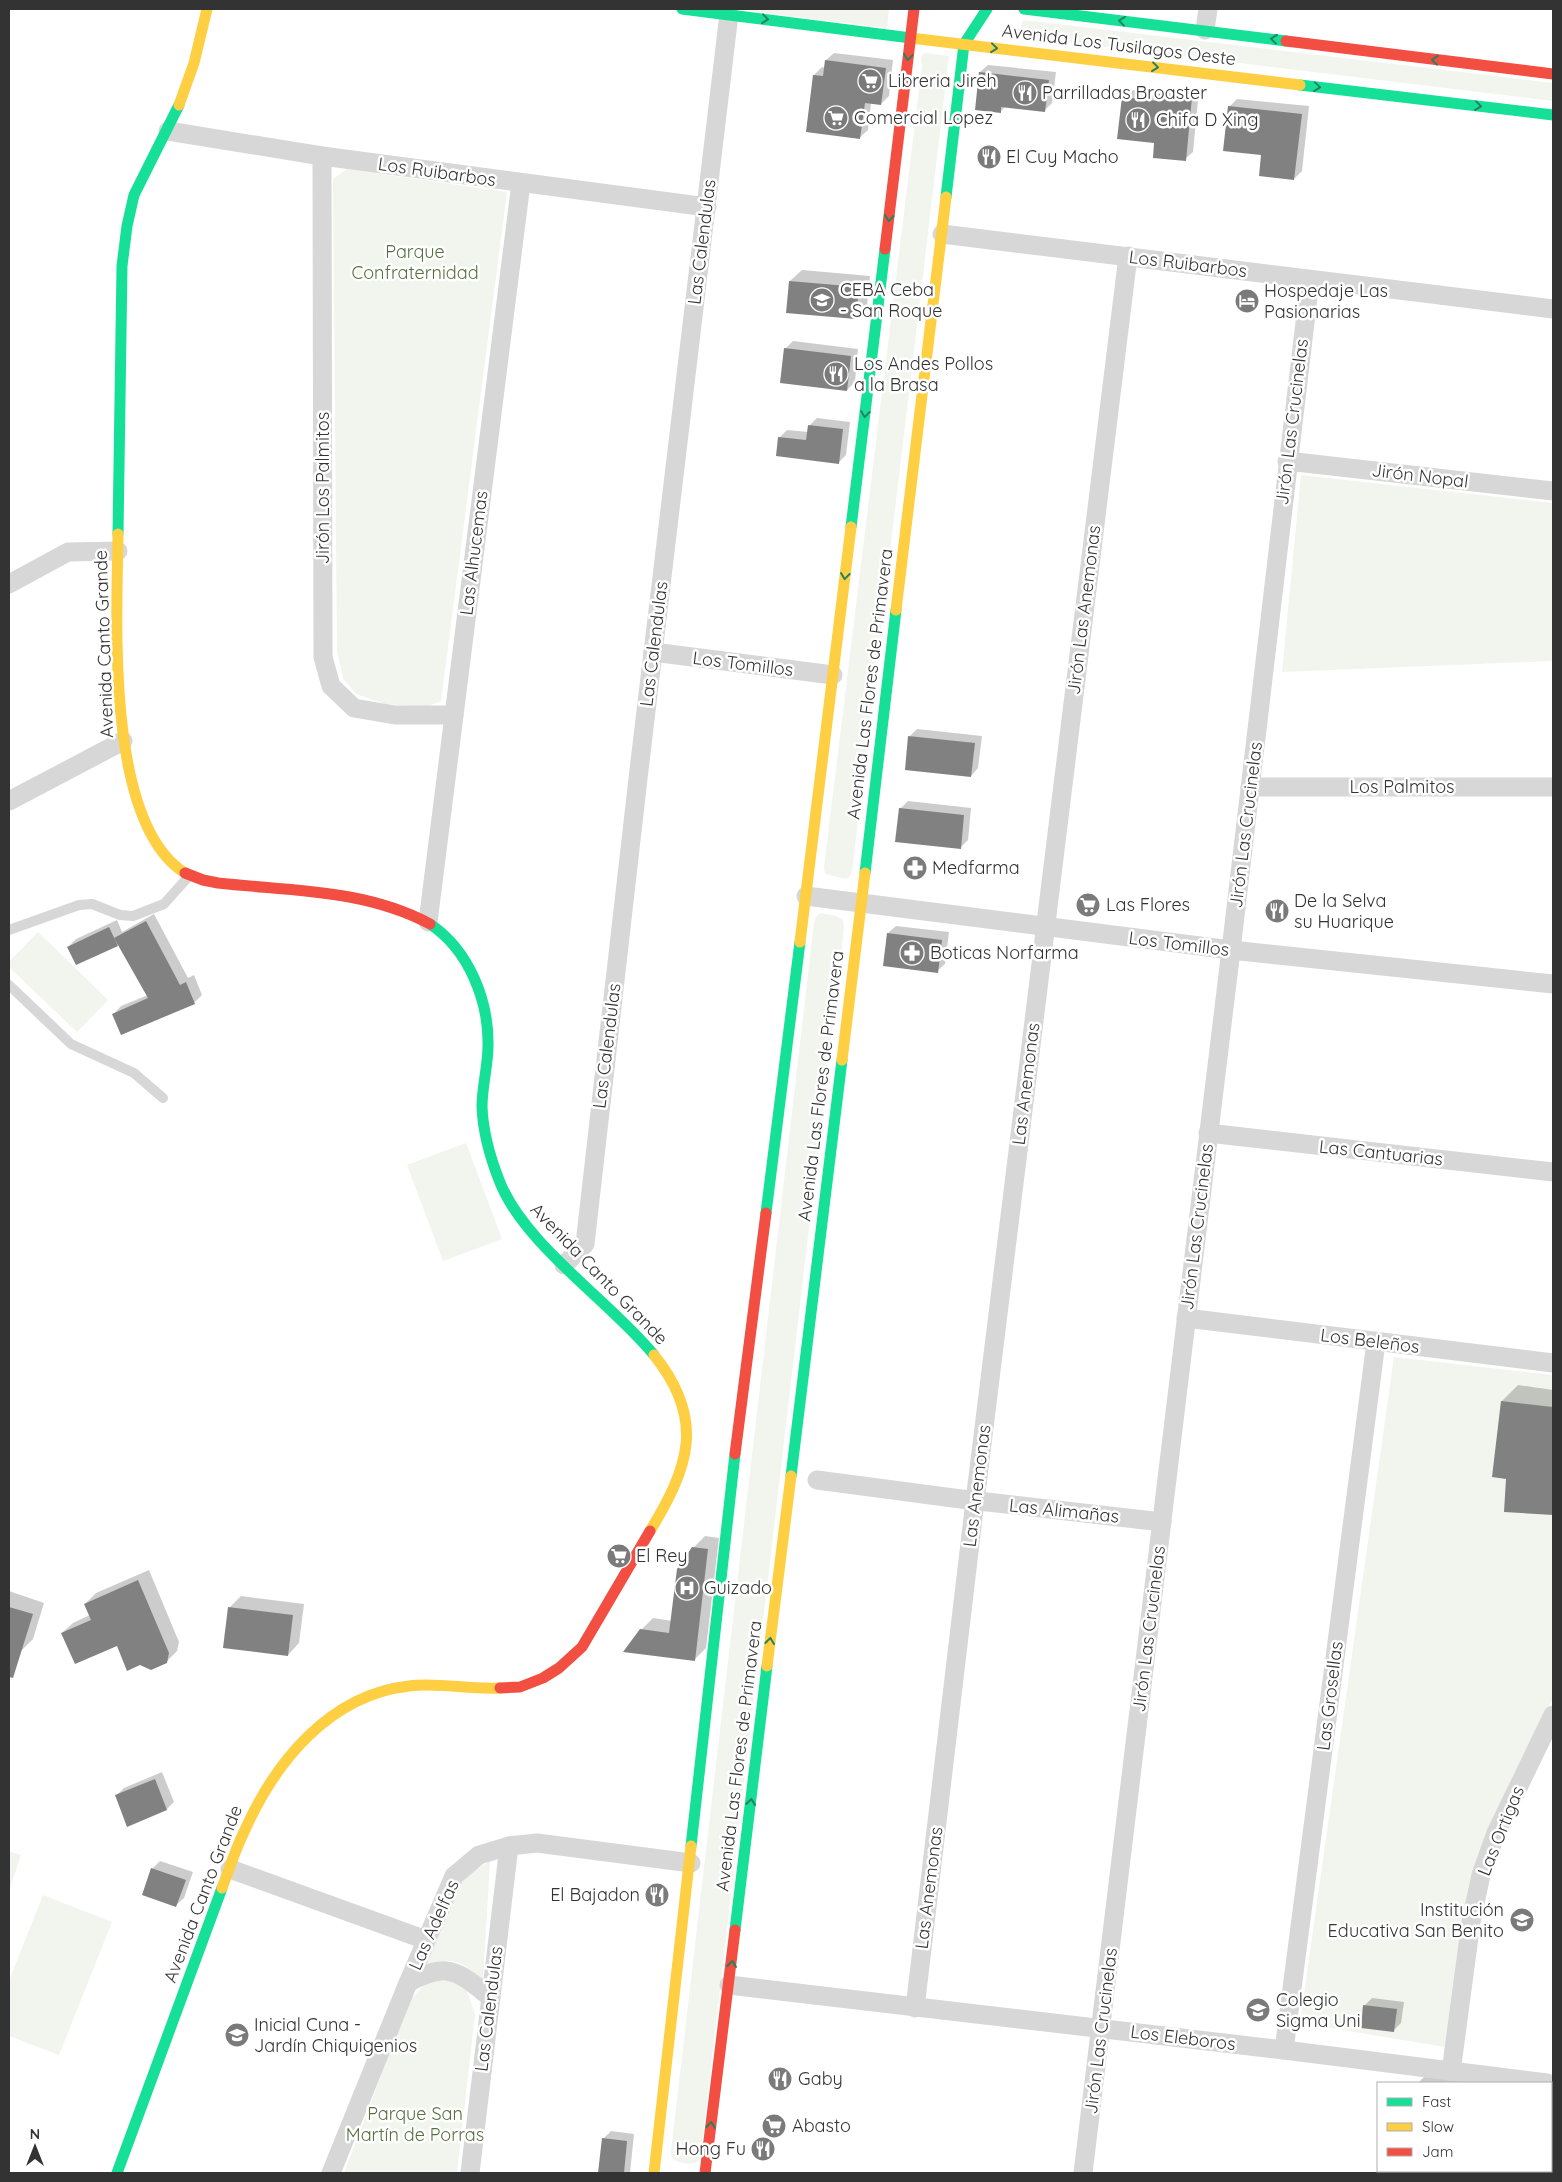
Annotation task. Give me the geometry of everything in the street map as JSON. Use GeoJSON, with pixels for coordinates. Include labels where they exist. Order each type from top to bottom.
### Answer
{"type":"FeatureCollection","features":[{"type":"Feature","properties":{"kind":"main road","name":"Avenida Canto Grande"},"geometry":{"type":"LineString","coordinates":[[117,2173],[249,1820],[265,1790],[294,1749],[345,1705],[373,1692],[406,1686],[445,1684],[473,1688],[512,1688],[542,1679],[562,1666],[582,1647],[678,1482],[688,1448],[685,1414],[676,1387],[656,1358],[634,1332],[564,1265],[517,1215],[501,1186],[482,1113],[483,1078],[488,1046],[484,1007],[476,983],[461,955],[445,935],[428,922],[392,908],[350,896],[215,882],[189,876],[161,852],[145,822],[123,740],[119,678],[118,551],[122,266],[134,195],[177,112],[194,63],[207,9]]}},
{"type":"Feature","properties":{"kind":"main road","name":"Avenida Los Tusilagos Oeste"},"geometry":{"type":"LineString","coordinates":[[682,9],[1553,115]]}},
{"type":"Feature","properties":{"kind":"main road","name":"Avenida Las Flores de Primavera"},"geometry":{"type":"LineString","coordinates":[[654,2173],[691,1863],[740,1413],[806,896],[914,9]]}},
{"type":"Feature","properties":{"kind":"main road","name":"Avenida Las Flores de Primavera"},"geometry":{"type":"LineString","coordinates":[[705,2173],[786,1502],[862,903],[964,44],[987,9]]}},
{"type":"Feature","properties":{"kind":"main road","name":"Avenida Los Tusilagos Oeste"},"geometry":{"type":"LineString","coordinates":[[1024,9],[1553,74]]}},
{"type":"Feature","properties":{"kind":"street"},"geometry":{"type":"LineString","coordinates":[[1205,30],[1208,9]]}},
{"type":"Feature","properties":{"kind":"street","name":"Las Calendulas"},"geometry":{"type":"LineString","coordinates":[[564,1265],[585,1244],[729,14]]}},
{"type":"Feature","properties":{"kind":"street","name":"Los Ruibarbos"},"geometry":{"type":"LineString","coordinates":[[168,131],[322,156],[707,207]]}},
{"type":"Feature","properties":{"kind":"street","name":"Jirón Los Palmitos"},"geometry":{"type":"LineString","coordinates":[[322,156],[323,657],[331,686],[354,708],[395,716],[454,715]]}},
{"type":"Feature","properties":{"kind":"street","name":"Las Alhucemas"},"geometry":{"type":"LineString","coordinates":[[428,922],[521,183]]}},
{"type":"Feature","properties":{"kind":"street","name":"Los Ruibarbos"},"geometry":{"type":"LineString","coordinates":[[942,234],[1553,309]]}},
{"type":"Feature","properties":{"kind":"street","name":"Jirón Las Anemonas"},"geometry":{"type":"LineString","coordinates":[[1040,964],[1128,256]]}},
{"type":"Feature","properties":{"kind":"street","name":"Jirón Las Crucinelas"},"geometry":{"type":"LineString","coordinates":[[1083,2173],[1310,280]]}},
{"type":"Feature","properties":{"kind":"street","name":"Jirón Nopal"},"geometry":{"type":"LineString","coordinates":[[1287,461],[1553,491]]}},
{"type":"Feature","properties":{"kind":"street"},"geometry":{"type":"LineString","coordinates":[[9,584],[68,552],[118,551]]}},
{"type":"Feature","properties":{"kind":"street","name":"Los Tomillos"},"geometry":{"type":"LineString","coordinates":[[653,652],[833,675]]}},
{"type":"Feature","properties":{"kind":"street"},"geometry":{"type":"LineString","coordinates":[[9,801],[123,740]]}},
{"type":"Feature","properties":{"kind":"street","name":"Los Palmitos"},"geometry":{"type":"LineString","coordinates":[[1250,787],[1553,787]]}},
{"type":"Feature","properties":{"kind":"street","name":"Los Tomillos"},"geometry":{"type":"LineString","coordinates":[[806,896],[1231,950],[1553,984]]}},
{"type":"Feature","properties":{"kind":"street","name":"Las Anemonas"},"geometry":{"type":"LineString","coordinates":[[915,2008],[1040,964]]}},
{"type":"Feature","properties":{"kind":"street","name":"Las Cantuarias"},"geometry":{"type":"LineString","coordinates":[[1208,1134],[1553,1172]]}},
{"type":"Feature","properties":{"kind":"street","name":"Los Beleños"},"geometry":{"type":"LineString","coordinates":[[1186,1318],[1553,1363]]}},
{"type":"Feature","properties":{"kind":"street","name":"Las Grosellas"},"geometry":{"type":"LineString","coordinates":[[1284,2050],[1376,1342]]}},
{"type":"Feature","properties":{"kind":"street","name":"Las Alimañas"},"geometry":{"type":"LineString","coordinates":[[817,1480],[975,1501],[1162,1522]]}},
{"type":"Feature","properties":{"kind":"street","name":"Las Ortigas"},"geometry":{"type":"LineString","coordinates":[[1451,2072],[1471,1922],[1481,1875],[1496,1833],[1553,1715]]}},
{"type":"Feature","properties":{"kind":"street","name":"Las Adelfas"},"geometry":{"type":"LineString","coordinates":[[331,2173],[408,1983],[454,1876],[479,1855],[509,1846],[537,1843],[691,1863]]}},
{"type":"Feature","properties":{"kind":"street","name":"Las Calendulas"},"geometry":{"type":"LineString","coordinates":[[470,2173],[509,1846]]}},
{"type":"Feature","properties":{"kind":"street"},"geometry":{"type":"LineString","coordinates":[[230,1869],[426,1940]]}},
{"type":"Feature","properties":{"kind":"street"},"geometry":{"type":"LineString","coordinates":[[408,1983],[425,1973],[437,1970],[452,1972],[466,1979],[491,1998]]}},
{"type":"Feature","properties":{"kind":"street","name":"Los Eleboros"},"geometry":{"type":"LineString","coordinates":[[729,1985],[1284,2050],[1537,2082]]}},
{"type":"Feature","properties":{"kind":"lane"},"geometry":{"type":"LineString","coordinates":[[9,930],[78,905],[92,904],[120,915],[133,916],[164,904],[189,876]]}},
{"type":"Feature","properties":{"kind":"lane"},"geometry":{"type":"LineString","coordinates":[[9,985],[72,1044],[134,1073],[163,1098]]}},
{"type":"Feature","properties":{"kind":"green space"},"geometry":{"type":"Polygon","coordinates":[[[735,9],[889,9],[887,28],[735,9]]]}},
{"type":"Feature","properties":{"kind":"green space"},"geometry":{"type":"Polygon","coordinates":[[[1023,20],[1553,83],[1553,101],[1024,37],[1020,31],[1023,20]]]}},
{"type":"Feature","properties":{"kind":"green space"},"geometry":{"type":"Polygon","coordinates":[[[925,53],[949,56],[852,871],[846,879],[825,874],[824,867],[922,66],[921,61],[922,55],[925,53]]]}},
{"type":"Feature","properties":{"kind":"green space","name":"Parque Confraternidad"},"geometry":{"type":"Polygon","coordinates":[[[347,169],[507,192],[441,701],[426,707],[385,704],[356,694],[343,678],[337,651],[333,179],[347,169]]]}},
{"type":"Feature","properties":{"kind":"green space"},"geometry":{"type":"Polygon","coordinates":[[[1301,475],[1553,503],[1553,661],[1282,672],[1301,475]]]}},
{"type":"Feature","properties":{"kind":"green space"},"geometry":{"type":"Polygon","coordinates":[[[821,913],[836,916],[843,920],[844,928],[702,2143],[698,2162],[684,2163],[672,2158],[671,2151],[814,923],[816,917],[821,913]]]}},
{"type":"Feature","properties":{"kind":"green space"},"geometry":{"type":"Polygon","coordinates":[[[38,932],[108,1000],[77,1032],[9,967],[9,962],[38,932]]]}},
{"type":"Feature","properties":{"kind":"green space"},"geometry":{"type":"Polygon","coordinates":[[[466,1143],[502,1239],[443,1261],[407,1165],[466,1143]]]}},
{"type":"Feature","properties":{"kind":"green space"},"geometry":{"type":"Polygon","coordinates":[[[1394,1357],[1553,1375],[1553,1698],[1496,1817],[1469,1912],[1445,2047],[1300,2023],[1394,1357]]]}},
{"type":"Feature","properties":{"kind":"green space"},"geometry":{"type":"Polygon","coordinates":[[[9,1851],[21,1855],[9,1891],[9,1851]]]}},
{"type":"Feature","properties":{"kind":"green space"},"geometry":{"type":"Polygon","coordinates":[[[490,1861],[483,1980],[468,1968],[455,1962],[442,1961],[423,1964],[459,1884],[471,1873],[490,1861]]]}},
{"type":"Feature","properties":{"kind":"green space"},"geometry":{"type":"Polygon","coordinates":[[[43,1895],[112,1922],[59,2055],[9,2036],[9,1981],[43,1895]]]}},
{"type":"Feature","properties":{"kind":"green space","name":"Parque San Martín de Porras"},"geometry":{"type":"Polygon","coordinates":[[[428,1981],[450,1981],[466,1989],[475,2014],[457,2173],[344,2173],[410,2000],[428,1981]]]}},
{"type":"Feature","properties":{"kind":"building"},"geometry":{"type":"Polygon","coordinates":[[[825,60],[886,68],[881,105],[865,103],[860,139],[806,132],[813,75],[823,76],[825,60]]]}},
{"type":"Feature","properties":{"kind":"building"},"geometry":{"type":"Polygon","coordinates":[[[979,72],[1049,80],[1045,112],[1001,107],[1001,113],[975,110],[979,72]]]}},
{"type":"Feature","properties":{"kind":"building"},"geometry":{"type":"Polygon","coordinates":[[[1159,94],[1192,97],[1186,161],[1153,158],[1154,143],[1117,139],[1122,97],[1158,101],[1159,94]]]}},
{"type":"Feature","properties":{"kind":"building"},"geometry":{"type":"Polygon","coordinates":[[[1228,106],[1302,114],[1294,180],[1259,176],[1261,155],[1223,151],[1228,106]]]}},
{"type":"Feature","properties":{"kind":"building","name":"CEBA Ceba - San Roque"},"geometry":{"type":"Polygon","coordinates":[[[789,281],[859,287],[856,319],[786,313],[789,281]]]}},
{"type":"Feature","properties":{"kind":"building"},"geometry":{"type":"Polygon","coordinates":[[[784,348],[851,356],[847,391],[780,383],[784,348]]]}},
{"type":"Feature","properties":{"kind":"building"},"geometry":{"type":"Polygon","coordinates":[[[808,425],[843,429],[839,464],[776,456],[778,437],[806,440],[808,425]]]}},
{"type":"Feature","properties":{"kind":"building"},"geometry":{"type":"Polygon","coordinates":[[[908,736],[975,743],[971,777],[905,770],[908,736]]]}},
{"type":"Feature","properties":{"kind":"building"},"geometry":{"type":"Polygon","coordinates":[[[899,808],[964,815],[961,849],[895,842],[899,808]]]}},
{"type":"Feature","properties":{"kind":"building"},"geometry":{"type":"Polygon","coordinates":[[[146,921],[180,985],[186,982],[195,1004],[121,1035],[112,1014],[148,998],[114,938],[146,921]]]}},
{"type":"Feature","properties":{"kind":"building"},"geometry":{"type":"Polygon","coordinates":[[[109,927],[118,946],[76,965],[67,947],[109,927]]]}},
{"type":"Feature","properties":{"kind":"building","name":"Boticas Norfarma"},"geometry":{"type":"Polygon","coordinates":[[[887,933],[942,940],[938,973],[883,966],[887,933]]]}},
{"type":"Feature","properties":{"kind":"building"},"geometry":{"type":"Polygon","coordinates":[[[1501,1401],[1553,1407],[1553,1515],[1504,1512],[1506,1479],[1492,1477],[1501,1401]]]}},
{"type":"Feature","properties":{"kind":"building"},"geometry":{"type":"Polygon","coordinates":[[[692,1547],[708,1549],[695,1661],[623,1652],[640,1629],[669,1633],[677,1569],[692,1547]]]}},
{"type":"Feature","properties":{"kind":"building"},"geometry":{"type":"Polygon","coordinates":[[[138,1580],[169,1653],[167,1663],[151,1670],[140,1665],[127,1671],[117,1646],[75,1664],[61,1633],[91,1620],[84,1604],[138,1580]]]}},
{"type":"Feature","properties":{"kind":"building"},"geometry":{"type":"Polygon","coordinates":[[[9,1607],[33,1614],[13,1678],[9,1677],[9,1607]]]}},
{"type":"Feature","properties":{"kind":"building"},"geometry":{"type":"Polygon","coordinates":[[[228,1607],[293,1615],[288,1656],[223,1648],[228,1607]]]}},
{"type":"Feature","properties":{"kind":"building"},"geometry":{"type":"Polygon","coordinates":[[[155,1779],[167,1810],[127,1827],[115,1795],[155,1779]]]}},
{"type":"Feature","properties":{"kind":"building"},"geometry":{"type":"Polygon","coordinates":[[[151,1868],[186,1880],[176,1907],[142,1895],[151,1868]]]}},
{"type":"Feature","properties":{"kind":"building"},"geometry":{"type":"Polygon","coordinates":[[[1363,2005],[1397,2009],[1394,2032],[1361,2028],[1363,2005]]]}},
{"type":"Feature","properties":{"kind":"building"},"geometry":{"type":"Polygon","coordinates":[[[602,2138],[627,2141],[624,2173],[598,2173],[602,2138]]]}},
{"type":"Feature","properties":{"kind":"traffic: fast"},"geometry":{"type":"LineString","coordinates":[[682,9],[911,38]]}},
{"type":"Feature","properties":{"kind":"traffic: fast"},"geometry":{"type":"LineString","coordinates":[[946,197],[964,44],[987,9]]}},
{"type":"Feature","properties":{"kind":"traffic: fast"},"geometry":{"type":"LineString","coordinates":[[1024,9],[1286,41]]}},
{"type":"Feature","properties":{"kind":"traffic: fast"},"geometry":{"type":"LineString","coordinates":[[1300,85],[1553,115]]}},
{"type":"Feature","properties":{"kind":"traffic: fast"},"geometry":{"type":"LineString","coordinates":[[118,534],[122,266],[127,226],[134,195],[179,105]]}},
{"type":"Feature","properties":{"kind":"traffic: fast"},"geometry":{"type":"LineString","coordinates":[[851,527],[885,249]]}},
{"type":"Feature","properties":{"kind":"traffic: fast"},"geometry":{"type":"LineString","coordinates":[[865,873],[896,610]]}},
{"type":"Feature","properties":{"kind":"traffic: fast"},"geometry":{"type":"LineString","coordinates":[[430,924],[456,948],[466,962],[480,994],[485,1012],[488,1046],[482,1099],[484,1125],[487,1144],[499,1180],[511,1204],[527,1227],[547,1249],[615,1314],[654,1355]]}},
{"type":"Feature","properties":{"kind":"traffic: fast"},"geometry":{"type":"LineString","coordinates":[[766,1213],[800,942]]}},
{"type":"Feature","properties":{"kind":"traffic: fast"},"geometry":{"type":"LineString","coordinates":[[791,1476],[842,1060]]}},
{"type":"Feature","properties":{"kind":"traffic: fast"},"geometry":{"type":"LineString","coordinates":[[691,1846],[735,1454]]}},
{"type":"Feature","properties":{"kind":"traffic: fast"},"geometry":{"type":"LineString","coordinates":[[735,1930],[767,1666]]}},
{"type":"Feature","properties":{"kind":"traffic: fast"},"geometry":{"type":"LineString","coordinates":[[117,2173],[222,1888]]}},
{"type":"Feature","properties":{"kind":"traffic: slow"},"geometry":{"type":"LineString","coordinates":[[179,105],[194,63],[207,9]]}},
{"type":"Feature","properties":{"kind":"traffic: slow"},"geometry":{"type":"LineString","coordinates":[[911,38],[1300,85]]}},
{"type":"Feature","properties":{"kind":"traffic: slow"},"geometry":{"type":"LineString","coordinates":[[896,610],[946,197]]}},
{"type":"Feature","properties":{"kind":"traffic: slow"},"geometry":{"type":"LineString","coordinates":[[800,942],[851,527]]}},
{"type":"Feature","properties":{"kind":"traffic: slow"},"geometry":{"type":"LineString","coordinates":[[118,534],[118,665],[121,717],[128,766],[141,811],[159,848],[185,873]]}},
{"type":"Feature","properties":{"kind":"traffic: slow"},"geometry":{"type":"LineString","coordinates":[[842,1060],[865,873]]}},
{"type":"Feature","properties":{"kind":"traffic: slow"},"geometry":{"type":"LineString","coordinates":[[650,1531],[664,1508],[674,1486],[682,1464],[686,1443],[686,1422],[681,1401],[670,1379],[654,1355]]}},
{"type":"Feature","properties":{"kind":"traffic: slow"},"geometry":{"type":"LineString","coordinates":[[767,1666],[791,1476]]}},
{"type":"Feature","properties":{"kind":"traffic: slow"},"geometry":{"type":"LineString","coordinates":[[222,1888],[241,1839],[272,1781],[289,1757],[308,1736],[330,1718],[354,1703],[380,1692],[409,1686],[432,1685],[500,1688]]}},
{"type":"Feature","properties":{"kind":"traffic: slow"},"geometry":{"type":"LineString","coordinates":[[654,2173],[691,1846]]}},
{"type":"Feature","properties":{"kind":"traffic: jam"},"geometry":{"type":"LineString","coordinates":[[885,249],[914,9]]}},
{"type":"Feature","properties":{"kind":"traffic: jam"},"geometry":{"type":"LineString","coordinates":[[1286,41],[1553,74]]}},
{"type":"Feature","properties":{"kind":"traffic: jam"},"geometry":{"type":"LineString","coordinates":[[185,873],[218,883],[300,890],[353,898],[380,904],[430,924]]}},
{"type":"Feature","properties":{"kind":"traffic: jam"},"geometry":{"type":"LineString","coordinates":[[735,1454],[766,1213]]}},
{"type":"Feature","properties":{"kind":"traffic: jam"},"geometry":{"type":"LineString","coordinates":[[500,1688],[520,1687],[543,1678],[559,1668],[582,1647],[650,1531]]}},
{"type":"Feature","properties":{"kind":"traffic: jam"},"geometry":{"type":"LineString","coordinates":[[705,2173],[735,1930]]}},
{"type":"Feature","properties":{"kind":"place","name":"Libreria Jireh"},"geometry":{"type":"Point","coordinates":[870,81]}},
{"type":"Feature","properties":{"kind":"place","name":"Parrilladas Broaster"},"geometry":{"type":"Point","coordinates":[1025,93]}},
{"type":"Feature","properties":{"kind":"place","name":"Comercial Lopez"},"geometry":{"type":"Point","coordinates":[836,118]}},
{"type":"Feature","properties":{"kind":"place","name":"Chifa D Xing"},"geometry":{"type":"Point","coordinates":[1138,120]}},
{"type":"Feature","properties":{"kind":"place","name":"El Cuy Macho"},"geometry":{"type":"Point","coordinates":[989,157]}},
{"type":"Feature","properties":{"kind":"place","name":"CEBA Ceba - San Roque"},"geometry":{"type":"Point","coordinates":[822,300]}},
{"type":"Feature","properties":{"kind":"place","name":"Hospedaje Las Pasionarias"},"geometry":{"type":"Point","coordinates":[1247,301]}},
{"type":"Feature","properties":{"kind":"place","name":"Los Andes Pollos a la Brasa"},"geometry":{"type":"Point","coordinates":[836,374]}},
{"type":"Feature","properties":{"kind":"place","name":"Medfarma"},"geometry":{"type":"Point","coordinates":[915,868]}},
{"type":"Feature","properties":{"kind":"place","name":"Las Flores"},"geometry":{"type":"Point","coordinates":[1088,905]}},
{"type":"Feature","properties":{"kind":"place","name":"De la Selva su Huarique"},"geometry":{"type":"Point","coordinates":[1277,911]}},
{"type":"Feature","properties":{"kind":"place","name":"Boticas Norfarma"},"geometry":{"type":"Point","coordinates":[912,953]}},
{"type":"Feature","properties":{"kind":"place","name":"El Rey"},"geometry":{"type":"Point","coordinates":[619,1556]}},
{"type":"Feature","properties":{"kind":"place","name":"Guizado"},"geometry":{"type":"Point","coordinates":[687,1588]}},
{"type":"Feature","properties":{"kind":"place","name":"El Bajadon"},"geometry":{"type":"Point","coordinates":[657,1895]}},
{"type":"Feature","properties":{"kind":"place","name":"Institución Educativa San Benito"},"geometry":{"type":"Point","coordinates":[1522,1920]}},
{"type":"Feature","properties":{"kind":"place","name":"Colegio Sigma Uni"},"geometry":{"type":"Point","coordinates":[1258,2010]}},
{"type":"Feature","properties":{"kind":"place","name":"Inicial Cuna - Jardín Chiquigenios"},"geometry":{"type":"Point","coordinates":[237,2035]}},
{"type":"Feature","properties":{"kind":"place","name":"Gaby"},"geometry":{"type":"Point","coordinates":[780,2079]}},
{"type":"Feature","properties":{"kind":"place","name":"Abasto"},"geometry":{"type":"Point","coordinates":[774,2126]}},
{"type":"Feature","properties":{"kind":"place","name":"Hong Fu"},"geometry":{"type":"Point","coordinates":[763,2149]}}]}
